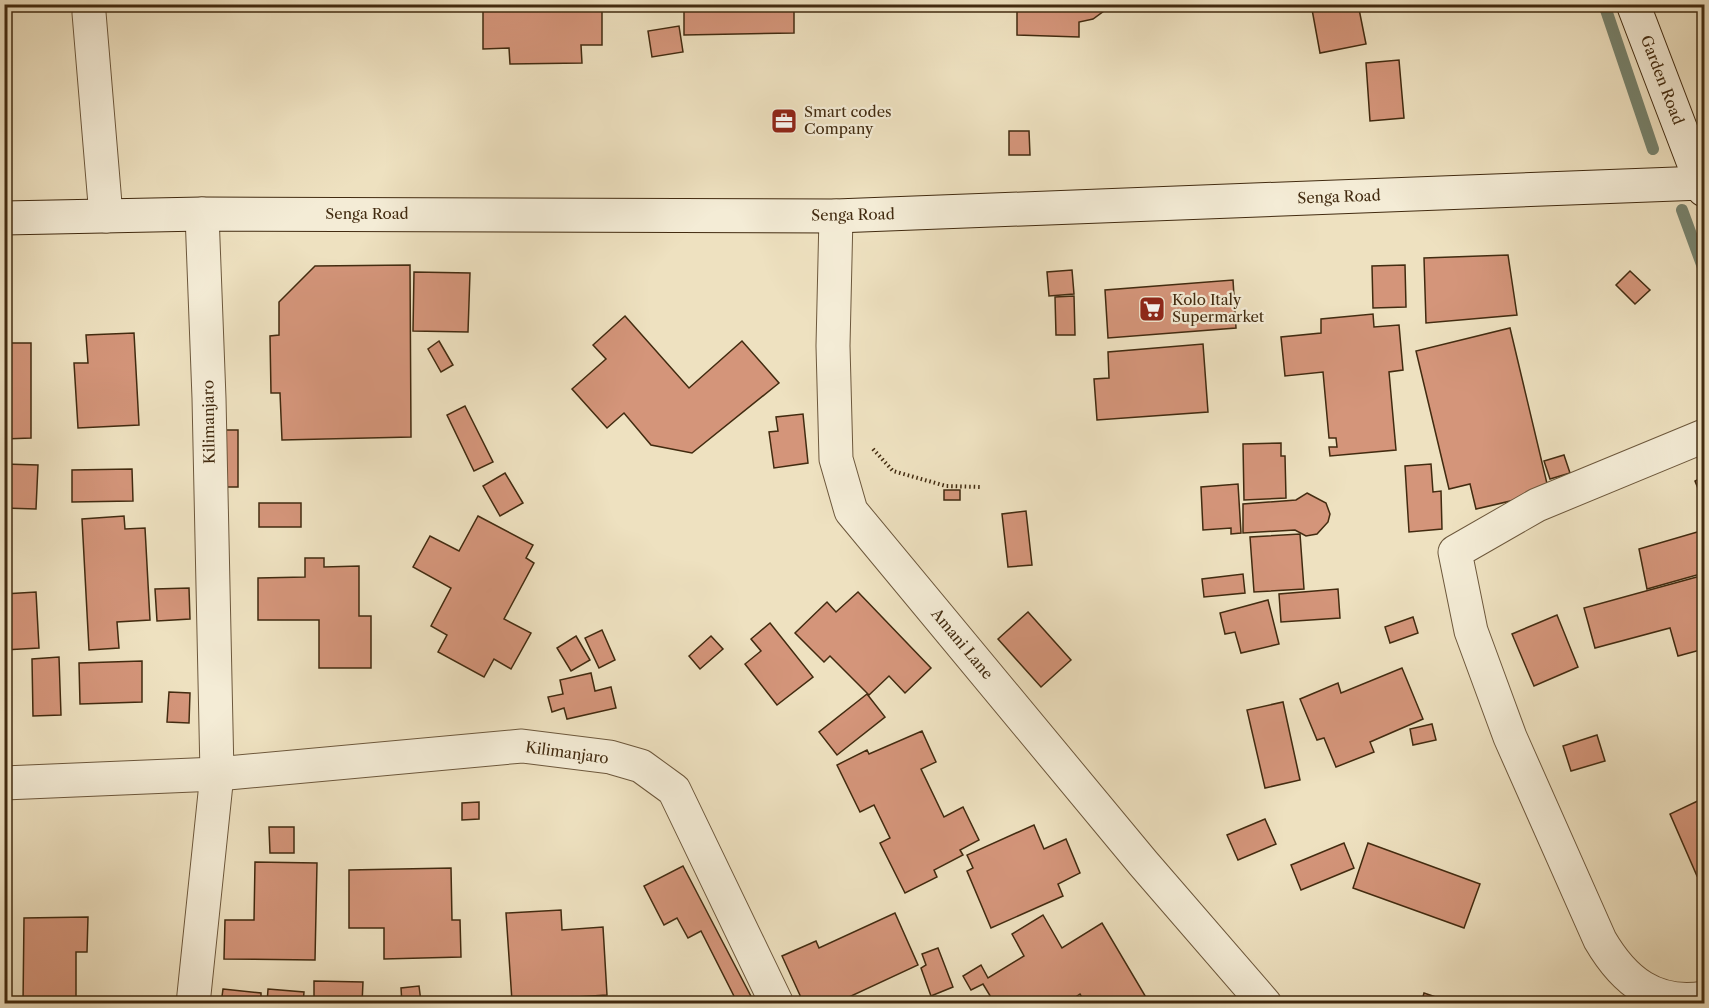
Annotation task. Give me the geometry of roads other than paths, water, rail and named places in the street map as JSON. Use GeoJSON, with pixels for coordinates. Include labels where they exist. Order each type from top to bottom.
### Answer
{"type":"FeatureCollection","features":[{"type":"Feature","properties":{"kind":"street","name":"Garden Road"},"geometry":{"type":"LineString","coordinates":[[1633,4],[1703,186]]}},
{"type":"Feature","properties":{"kind":"street"},"geometry":{"type":"LineString","coordinates":[[89,13],[106,216]]}},
{"type":"Feature","properties":{"kind":"street","name":"Senga Road"},"geometry":{"type":"LineString","coordinates":[[4,218],[202,214],[836,216],[1703,186]]}},
{"type":"Feature","properties":{"kind":"street","name":"Kilimanjaro"},"geometry":{"type":"LineString","coordinates":[[193,1004],[217,774],[209,398],[202,214]]}},
{"type":"Feature","properties":{"kind":"street","name":"Amani Lane"},"geometry":{"type":"LineString","coordinates":[[836,216],[834,346],[836,459],[851,510],[1143,863],[1265,1004]]}},
{"type":"Feature","properties":{"kind":"street"},"geometry":{"type":"LineString","coordinates":[[1704,436],[1537,505],[1455,552],[1471,631],[1510,737],[1600,940],[1614,964],[1635,984],[1661,996],[1689,1000],[1704,998]]}},
{"type":"Feature","properties":{"kind":"street","name":"Kilimanjaro"},"geometry":{"type":"LineString","coordinates":[[4,783],[217,774],[522,746],[610,758],[641,766],[674,790],[777,1004]]}},
{"type":"Feature","properties":{"kind":"waterway"},"geometry":{"type":"LineString","coordinates":[[1604,4],[1653,149]]}},
{"type":"Feature","properties":{"kind":"waterway"},"geometry":{"type":"LineString","coordinates":[[1682,210],[1704,270]]}},
{"type":"Feature","properties":{"kind":"place","name":"Smart codes Company"},"geometry":{"type":"Point","coordinates":[784,121]}},
{"type":"Feature","properties":{"kind":"place","name":"Kolo Italy Supermarket"},"geometry":{"type":"Point","coordinates":[1152,309]}}]}
